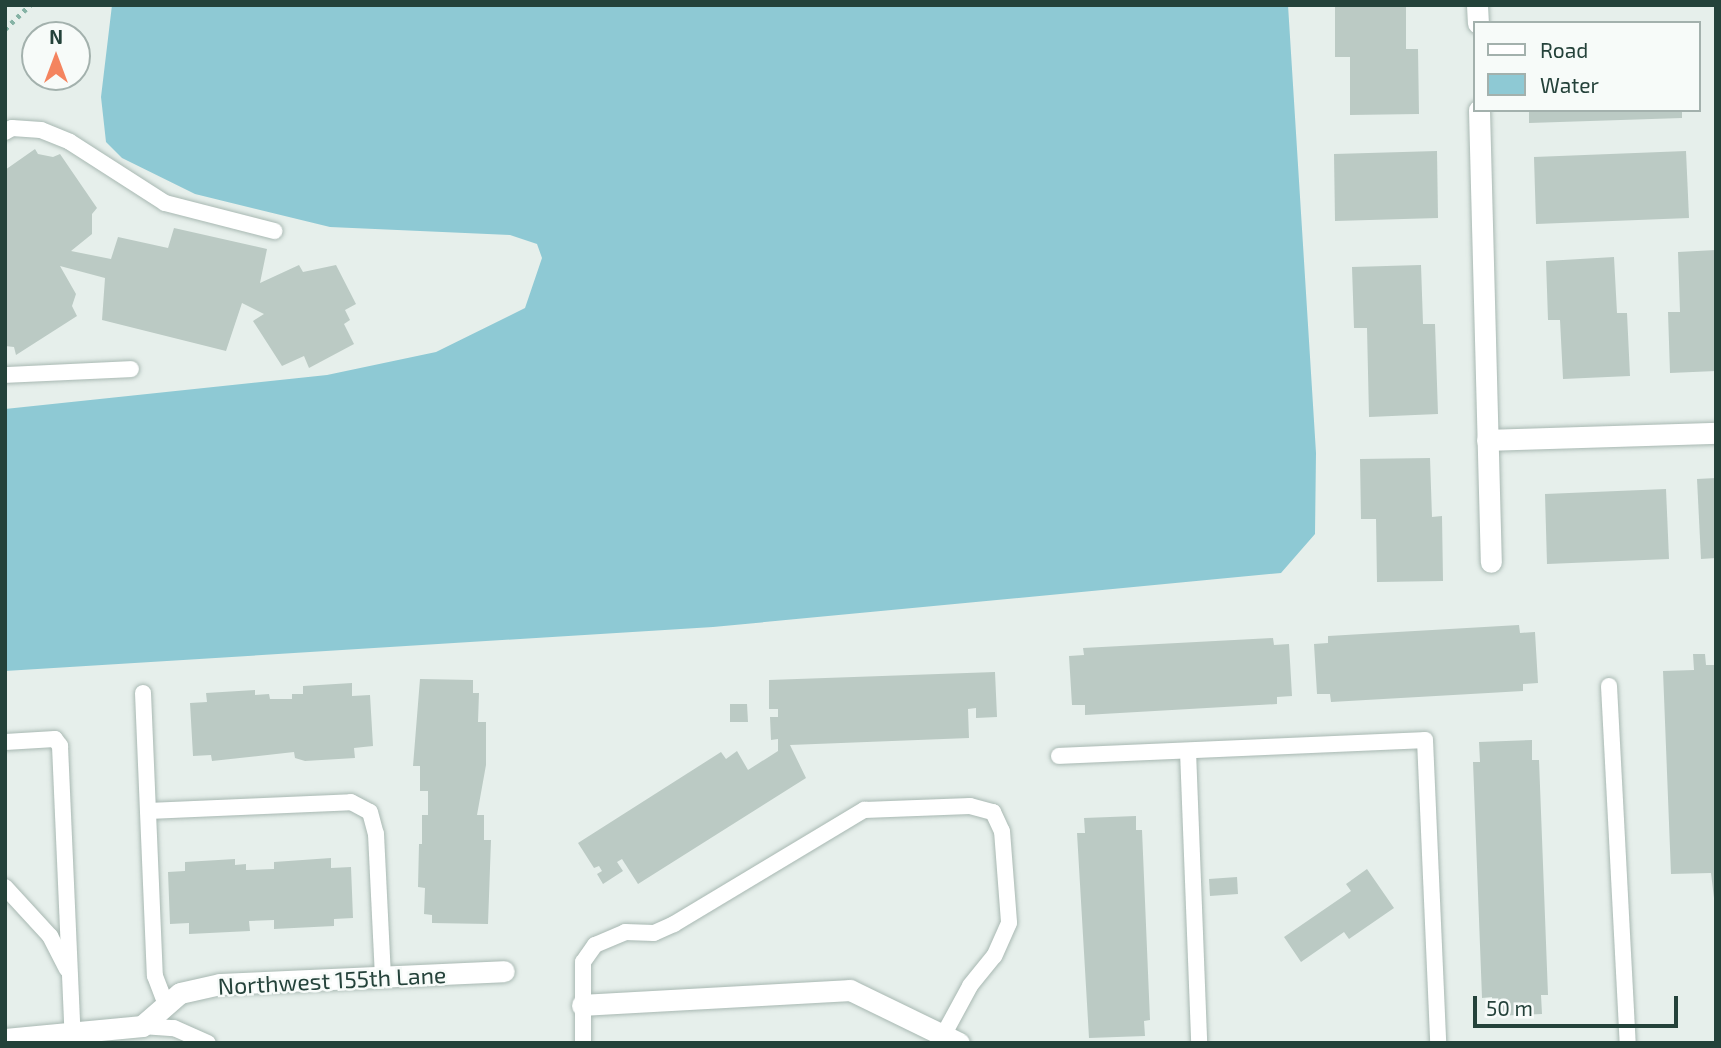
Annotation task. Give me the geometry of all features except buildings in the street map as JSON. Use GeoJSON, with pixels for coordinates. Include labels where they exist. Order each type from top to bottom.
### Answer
{"type":"FeatureCollection","features":[{"type":"Feature","properties":{"kind":"street"},"geometry":{"type":"LineString","coordinates":[[1479,112],[1491,562]]}},
{"type":"Feature","properties":{"kind":"street"},"geometry":{"type":"LineString","coordinates":[[1488,440],[1716,433]]}},
{"type":"Feature","properties":{"kind":"street","name":"Northwest 155th Lane"},"geometry":{"type":"LineString","coordinates":[[5,1039],[73,1039],[142,1026],[180,993],[220,984],[505,971]]}},
{"type":"Feature","properties":{"kind":"street"},"geometry":{"type":"LineString","coordinates":[[582,1005],[850,990],[947,1040]]}},
{"type":"Feature","properties":{"kind":"lane"},"geometry":{"type":"LineString","coordinates":[[5,132],[12,128],[41,130],[101,161],[164,203],[274,231]]}},
{"type":"Feature","properties":{"kind":"lane"},"geometry":{"type":"LineString","coordinates":[[5,375],[131,369]]}},
{"type":"Feature","properties":{"kind":"lane"},"geometry":{"type":"LineString","coordinates":[[1609,686],[1628,1043]]}},
{"type":"Feature","properties":{"kind":"lane"},"geometry":{"type":"LineString","coordinates":[[143,693],[155,976],[167,1007]]}},
{"type":"Feature","properties":{"kind":"lane"},"geometry":{"type":"LineString","coordinates":[[5,741],[55,739],[60,746],[73,1039]]}},
{"type":"Feature","properties":{"kind":"lane"},"geometry":{"type":"LineString","coordinates":[[1059,756],[1425,740],[1438,1043]]}},
{"type":"Feature","properties":{"kind":"lane"},"geometry":{"type":"LineString","coordinates":[[1188,751],[1199,1043]]}},
{"type":"Feature","properties":{"kind":"lane"},"geometry":{"type":"LineString","coordinates":[[148,811],[351,802],[370,811],[376,834],[383,976]]}},
{"type":"Feature","properties":{"kind":"lane"},"geometry":{"type":"LineString","coordinates":[[583,1043],[583,962],[595,945],[625,932],[654,933],[674,924],[864,810],[970,806],[993,812],[1002,831],[1009,923],[994,956],[970,986],[947,1040]]}},
{"type":"Feature","properties":{"kind":"lane"},"geometry":{"type":"LineString","coordinates":[[5,887],[50,936],[70,975]]}},
{"type":"Feature","properties":{"kind":"lane"},"geometry":{"type":"LineString","coordinates":[[142,1026],[174,1028],[208,1043]]}},
{"type":"Feature","properties":{"kind":"path"},"geometry":{"type":"LineString","coordinates":[[5,29],[30,5]]}},
{"type":"Feature","properties":{"kind":"water"},"geometry":{"type":"Polygon","coordinates":[[[112,5],[1288,5],[1316,453],[1315,534],[1281,573],[713,627],[5,671],[5,409],[327,375],[436,352],[525,308],[542,258],[537,244],[510,235],[330,227],[195,194],[122,158],[106,142],[101,97],[112,5]]]}}]}
